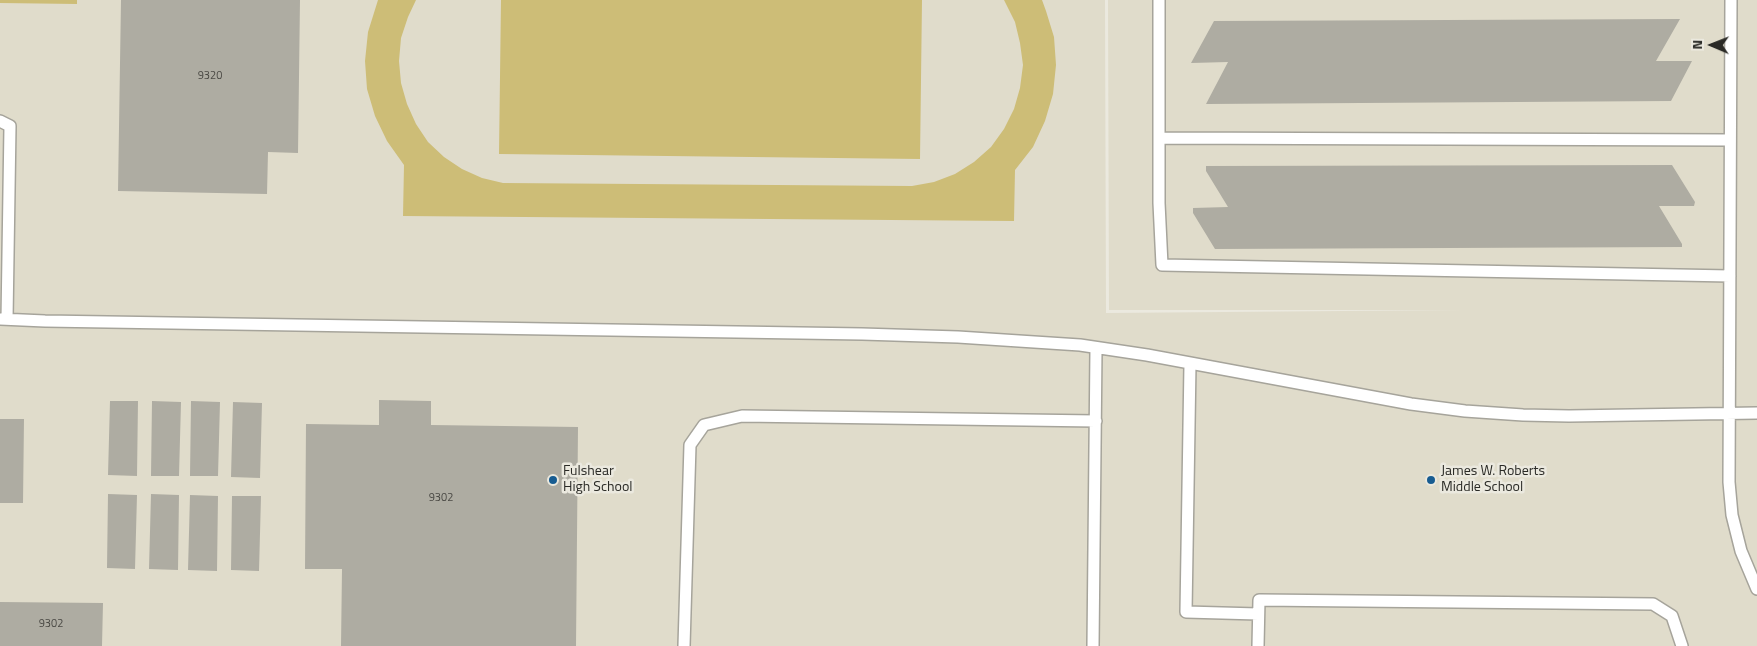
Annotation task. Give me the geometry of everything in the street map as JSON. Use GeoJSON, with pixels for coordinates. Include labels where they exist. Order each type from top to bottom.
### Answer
{"type":"FeatureCollection","features":[{"type":"Feature","properties":{"kind":"lane"},"geometry":{"type":"LineString","coordinates":[[1159,0],[1159,203],[1162,266],[1730,276]]}},
{"type":"Feature","properties":{"kind":"lane"},"geometry":{"type":"LineString","coordinates":[[1731,0],[1730,482],[1732,515],[1741,551],[1757,588]]}},
{"type":"Feature","properties":{"kind":"lane"},"geometry":{"type":"LineString","coordinates":[[0,121],[10,126],[4,319],[65,322],[872,334],[1059,344],[1147,355],[1412,404],[1465,410],[1523,415],[1569,416],[1757,413]]}},
{"type":"Feature","properties":{"kind":"lane"},"geometry":{"type":"LineString","coordinates":[[1159,138],[1730,140]]}},
{"type":"Feature","properties":{"kind":"lane"},"geometry":{"type":"LineString","coordinates":[[1093,646],[1096,349]]}},
{"type":"Feature","properties":{"kind":"lane"},"geometry":{"type":"LineString","coordinates":[[1190,364],[1186,612],[1258,614]]}},
{"type":"Feature","properties":{"kind":"lane"},"geometry":{"type":"LineString","coordinates":[[684,646],[690,445],[704,425],[742,416],[1096,421]]}},
{"type":"Feature","properties":{"kind":"lane"},"geometry":{"type":"LineString","coordinates":[[1258,646],[1258,600],[1653,604],[1672,616],[1682,646]]}},
{"type":"Feature","properties":{"kind":"shaded area","name":"Fulshear High School"},"geometry":{"type":"Polygon","coordinates":[[[0,0],[1105,0],[1106,313],[1463,310],[1109,310],[1108,0],[1757,0],[1757,646],[0,646],[0,0]]]}},
{"type":"Feature","properties":{"kind":"shaded area"},"geometry":{"type":"Polygon","coordinates":[[[0,0],[77,0],[77,4],[0,3],[0,0]]]}},
{"type":"Feature","properties":{"kind":"shaded area"},"geometry":{"type":"Polygon","coordinates":[[[378,0],[416,0],[401,38],[399,61],[401,83],[407,104],[416,124],[428,142],[444,157],[462,169],[482,178],[503,183],[912,186],[934,182],[955,174],[974,162],[991,147],[1004,129],[1014,109],[1020,88],[1023,65],[1015,22],[1004,0],[1042,0],[1054,37],[1056,65],[1053,94],[1045,121],[1033,147],[1015,170],[1014,221],[403,216],[404,165],[387,141],[375,116],[367,89],[365,61],[368,32],[378,0]]]}},
{"type":"Feature","properties":{"kind":"shaded area"},"geometry":{"type":"Polygon","coordinates":[[[501,0],[922,0],[920,159],[499,154],[501,0]]]}},
{"type":"Feature","properties":{"kind":"building"},"geometry":{"type":"Polygon","coordinates":[[[121,0],[300,0],[298,153],[268,152],[267,194],[118,191],[121,0]]]}},
{"type":"Feature","properties":{"kind":"building"},"geometry":{"type":"Polygon","coordinates":[[[1680,19],[1656,61],[1692,61],[1671,101],[1206,104],[1228,62],[1191,63],[1214,21],[1680,19]]]}},
{"type":"Feature","properties":{"kind":"building"},"geometry":{"type":"Polygon","coordinates":[[[1672,165],[1695,202],[1694,206],[1659,206],[1682,247],[1215,249],[1193,213],[1193,208],[1228,207],[1206,171],[1206,166],[1672,165]]]}},
{"type":"Feature","properties":{"kind":"building"},"geometry":{"type":"Polygon","coordinates":[[[379,400],[431,401],[431,425],[578,427],[576,646],[341,646],[342,569],[305,569],[306,424],[379,425],[379,400]]]}},
{"type":"Feature","properties":{"kind":"building"},"geometry":{"type":"Polygon","coordinates":[[[110,401],[138,401],[137,476],[108,475],[110,401]]]}},
{"type":"Feature","properties":{"kind":"building"},"geometry":{"type":"Polygon","coordinates":[[[152,401],[181,402],[179,476],[151,476],[152,401]]]}},
{"type":"Feature","properties":{"kind":"building"},"geometry":{"type":"Polygon","coordinates":[[[191,401],[220,402],[218,476],[190,476],[191,401]]]}},
{"type":"Feature","properties":{"kind":"building"},"geometry":{"type":"Polygon","coordinates":[[[233,402],[262,403],[260,478],[231,477],[233,402]]]}},
{"type":"Feature","properties":{"kind":"building"},"geometry":{"type":"Polygon","coordinates":[[[0,419],[24,419],[23,503],[0,503],[0,419]]]}},
{"type":"Feature","properties":{"kind":"building"},"geometry":{"type":"Polygon","coordinates":[[[108,494],[137,495],[135,569],[107,568],[108,494]]]}},
{"type":"Feature","properties":{"kind":"building"},"geometry":{"type":"Polygon","coordinates":[[[151,494],[179,495],[178,570],[149,569],[151,494]]]}},
{"type":"Feature","properties":{"kind":"building"},"geometry":{"type":"Polygon","coordinates":[[[190,495],[218,496],[217,571],[188,570],[190,495]]]}},
{"type":"Feature","properties":{"kind":"building"},"geometry":{"type":"Polygon","coordinates":[[[232,496],[261,496],[259,571],[231,570],[232,496]]]}},
{"type":"Feature","properties":{"kind":"building"},"geometry":{"type":"Polygon","coordinates":[[[0,602],[103,603],[102,646],[0,646],[0,602]]]}},
{"type":"Feature","properties":{"kind":"place","name":"Fulshear High School"},"geometry":{"type":"Point","coordinates":[553,480]}},
{"type":"Feature","properties":{"kind":"place","name":"James W. Roberts Middle School"},"geometry":{"type":"Point","coordinates":[1431,480]}}]}
